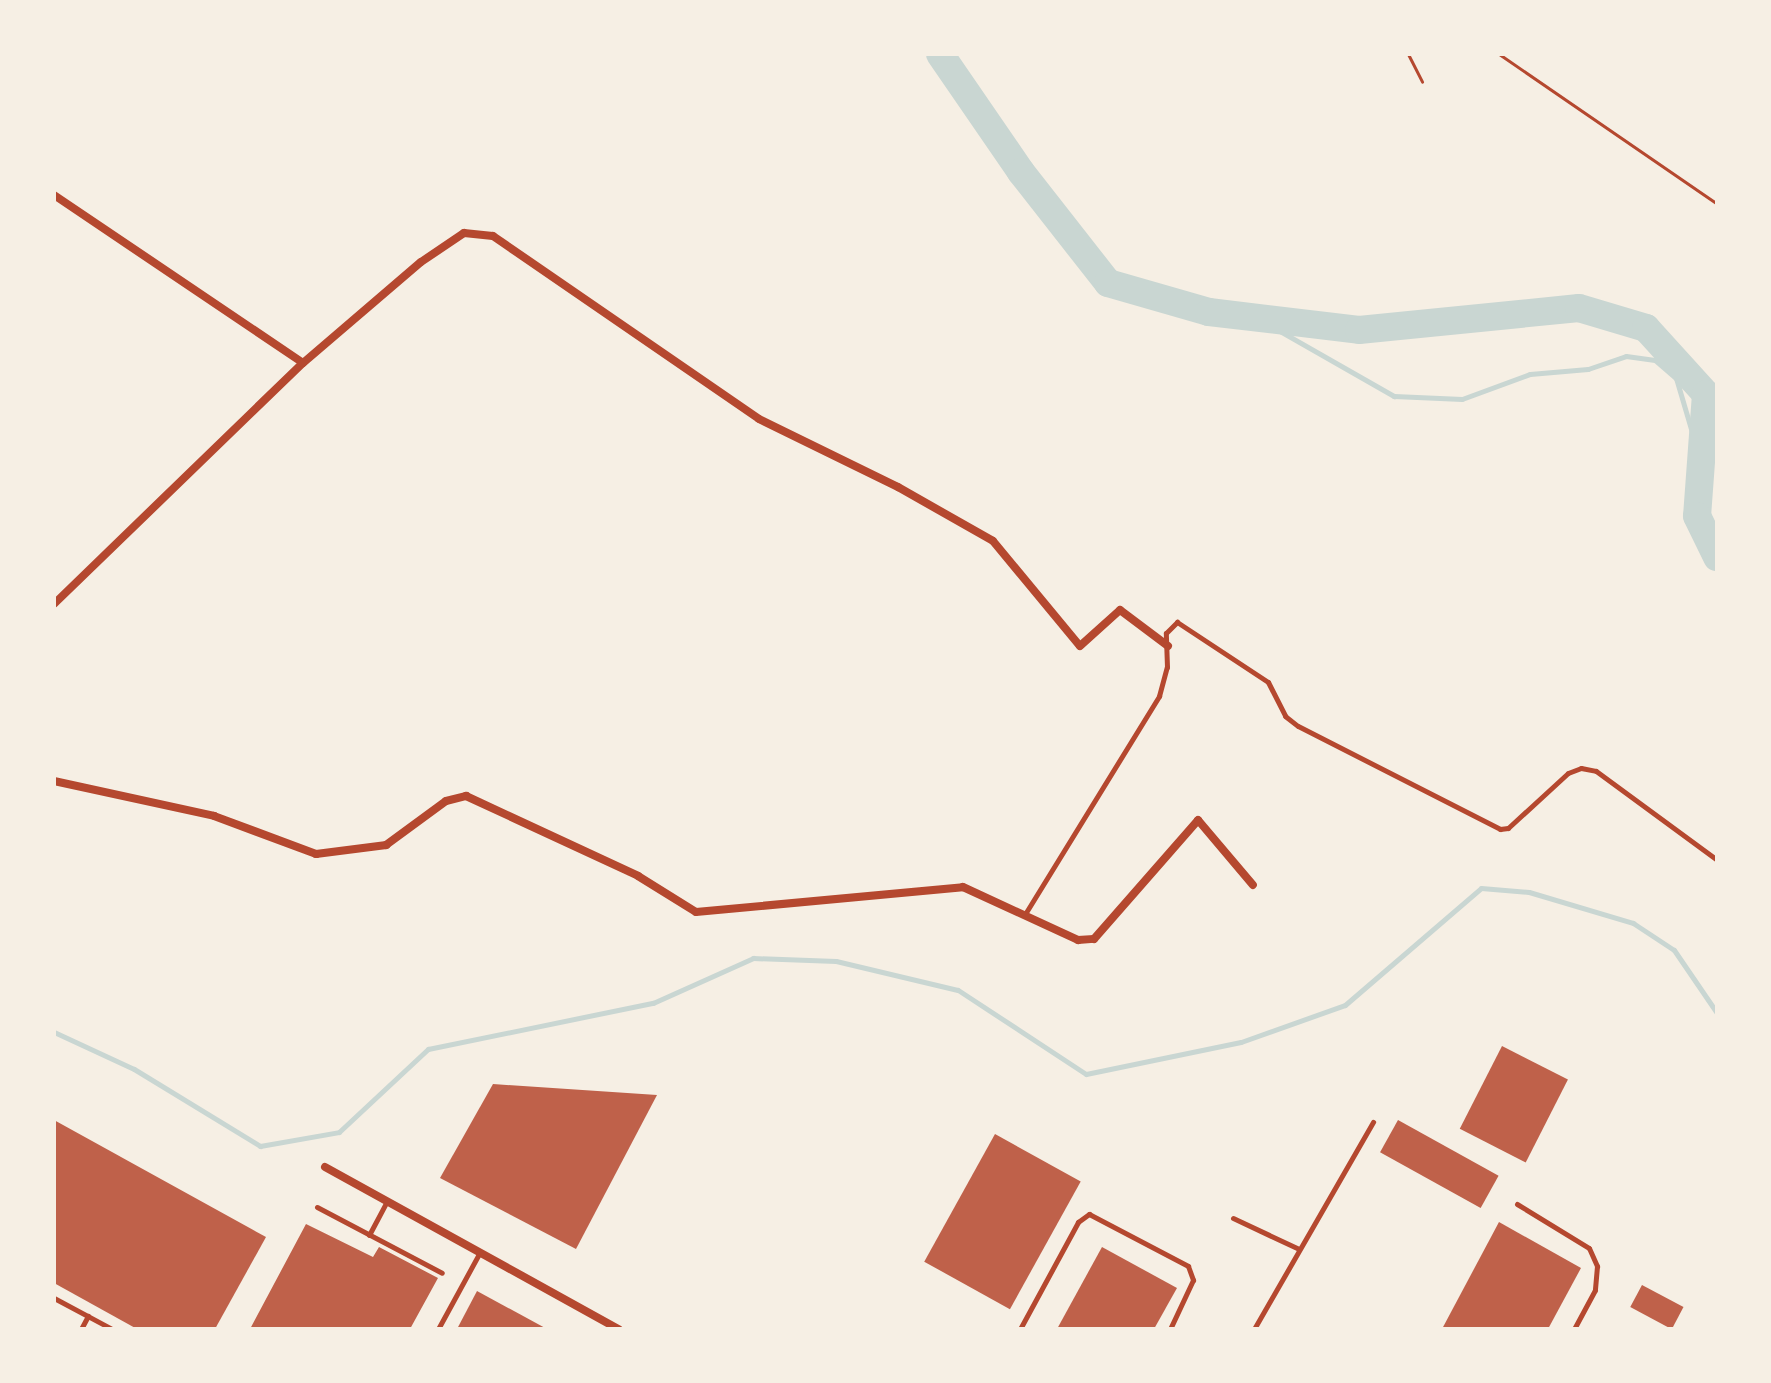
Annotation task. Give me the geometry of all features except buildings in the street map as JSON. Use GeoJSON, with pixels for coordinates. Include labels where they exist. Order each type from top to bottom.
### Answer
{"type":"FeatureCollection","features":[{"type":"Feature","properties":{"kind":"street"},"geometry":{"type":"LineString","coordinates":[[54,195],[303,363]]}},
{"type":"Feature","properties":{"kind":"street"},"geometry":{"type":"LineString","coordinates":[[54,604],[303,363],[464,233],[493,236],[759,419],[898,487],[993,541],[1080,646],[1120,610],[1168,646]]}},
{"type":"Feature","properties":{"kind":"street"},"geometry":{"type":"LineString","coordinates":[[54,781],[214,816],[316,854],[386,845],[446,801],[466,796],[638,876],[696,912],[963,887],[1078,940],[1094,939],[1198,820],[1253,885]]}},
{"type":"Feature","properties":{"kind":"street"},"geometry":{"type":"LineString","coordinates":[[325,1167],[619,1329]]}},
{"type":"Feature","properties":{"kind":"lane"},"geometry":{"type":"LineString","coordinates":[[1025,914],[1159,696],[1168,629],[1182,623],[1268,682],[1285,716],[1298,726],[1500,829],[1508,828],[1568,773],[1581,768],[1596,771],[1717,860]]}},
{"type":"Feature","properties":{"kind":"lane"},"geometry":{"type":"LineString","coordinates":[[1254,1329],[1373,1122]]}},
{"type":"Feature","properties":{"kind":"lane"},"geometry":{"type":"LineString","coordinates":[[369,1235],[387,1201]]}},
{"type":"Feature","properties":{"kind":"lane"},"geometry":{"type":"LineString","coordinates":[[1517,1204],[1589,1248],[1597,1266],[1595,1290],[1574,1329]]}},
{"type":"Feature","properties":{"kind":"lane"},"geometry":{"type":"LineString","coordinates":[[317,1207],[442,1273]]}},
{"type":"Feature","properties":{"kind":"lane"},"geometry":{"type":"LineString","coordinates":[[1020,1329],[1078,1222],[1089,1214],[1188,1266],[1193,1280],[1170,1329]]}},
{"type":"Feature","properties":{"kind":"lane"},"geometry":{"type":"LineString","coordinates":[[1233,1218],[1299,1249]]}},
{"type":"Feature","properties":{"kind":"lane"},"geometry":{"type":"LineString","coordinates":[[438,1329],[480,1252]]}},
{"type":"Feature","properties":{"kind":"lane"},"geometry":{"type":"LineString","coordinates":[[54,1298],[112,1329]]}},
{"type":"Feature","properties":{"kind":"lane"},"geometry":{"type":"LineString","coordinates":[[81,1329],[88,1316]]}},
{"type":"Feature","properties":{"kind":"path"},"geometry":{"type":"LineString","coordinates":[[1408,54],[1422,82]]}},
{"type":"Feature","properties":{"kind":"path"},"geometry":{"type":"LineString","coordinates":[[1499,54],[1717,204]]}},
{"type":"Feature","properties":{"kind":"waterway"},"geometry":{"type":"LineString","coordinates":[[940,54],[1021,172],[1108,283],[1209,312],[1359,330],[1579,308],[1646,328],[1706,394],[1697,516],[1717,557]]}},
{"type":"Feature","properties":{"kind":"waterway"},"geometry":{"type":"LineString","coordinates":[[1257,318],[1394,396],[1462,399],[1530,374],[1588,369],[1626,356],[1655,360],[1676,378],[1701,463]]}},
{"type":"Feature","properties":{"kind":"waterway"},"geometry":{"type":"LineString","coordinates":[[54,1032],[134,1069],[260,1146],[339,1132],[428,1049],[653,1003],[753,958],[836,961],[958,990],[1086,1074],[1241,1042],[1345,1005],[1481,888],[1529,892],[1633,923],[1674,950],[1717,1013]]}}]}
